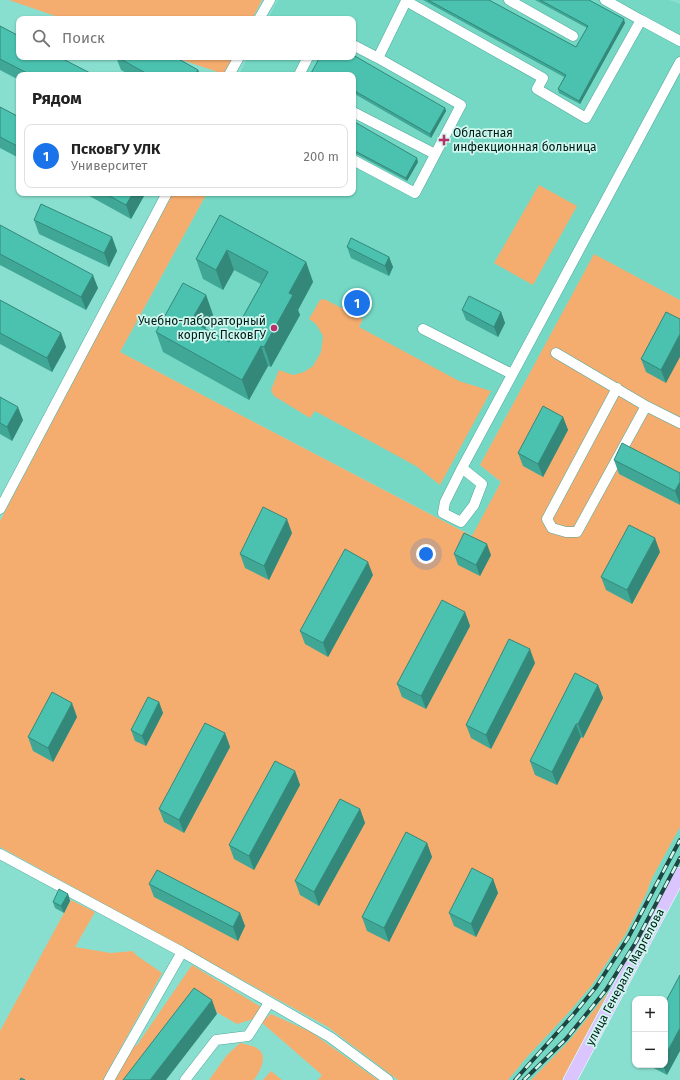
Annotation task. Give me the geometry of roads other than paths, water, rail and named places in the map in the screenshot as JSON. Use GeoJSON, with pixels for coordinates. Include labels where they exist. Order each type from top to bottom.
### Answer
{"type":"FeatureCollection","features":[{"type":"Feature","properties":{"kind":"main road","name":"улица Генерала Маргелова"},"geometry":{"type":"LineString","coordinates":[[570,1080],[680,874]]}},
{"type":"Feature","properties":{"kind":"street"},"geometry":{"type":"LineString","coordinates":[[261,16],[270,0]]}},
{"type":"Feature","properties":{"kind":"street"},"geometry":{"type":"LineString","coordinates":[[509,0],[573,36]]}},
{"type":"Feature","properties":{"kind":"street"},"geometry":{"type":"LineString","coordinates":[[605,0],[680,41]]}},
{"type":"Feature","properties":{"kind":"street"},"geometry":{"type":"LineString","coordinates":[[378,58],[407,1],[543,78],[537,89],[586,118],[641,20]]}},
{"type":"Feature","properties":{"kind":"street"},"geometry":{"type":"LineString","coordinates":[[356,47],[461,105],[415,193],[356,162]]}},
{"type":"Feature","properties":{"kind":"street"},"geometry":{"type":"LineString","coordinates":[[231,72],[237,60]]}},
{"type":"Feature","properties":{"kind":"street"},"geometry":{"type":"LineString","coordinates":[[300,72],[306,60]]}},
{"type":"Feature","properties":{"kind":"street"},"geometry":{"type":"LineString","coordinates":[[462,468],[482,484],[474,505],[461,522],[443,512],[445,502],[462,468],[512,374],[680,62]]}},
{"type":"Feature","properties":{"kind":"street"},"geometry":{"type":"LineString","coordinates":[[356,114],[435,154]]}},
{"type":"Feature","properties":{"kind":"street"},"geometry":{"type":"LineString","coordinates":[[0,509],[165,196]]}},
{"type":"Feature","properties":{"kind":"street"},"geometry":{"type":"LineString","coordinates":[[423,329],[512,374]]}},
{"type":"Feature","properties":{"kind":"street"},"geometry":{"type":"LineString","coordinates":[[556,353],[646,406],[680,423]]}},
{"type":"Feature","properties":{"kind":"street"},"geometry":{"type":"LineString","coordinates":[[617,388],[547,519],[552,528],[566,532],[577,532],[646,406]]}},
{"type":"Feature","properties":{"kind":"street"},"geometry":{"type":"LineString","coordinates":[[0,854],[182,952],[330,1037],[388,1080]]}},
{"type":"Feature","properties":{"kind":"street"},"geometry":{"type":"LineString","coordinates":[[109,1080],[182,952]]}},
{"type":"Feature","properties":{"kind":"street"},"geometry":{"type":"LineString","coordinates":[[185,1080],[216,1040],[248,1036],[269,1003]]}},
{"type":"Feature","properties":{"kind":"railway"},"geometry":{"type":"LineString","coordinates":[[515,1080],[596,987],[628,938],[680,840]]}},
{"type":"Feature","properties":{"kind":"railway"},"geometry":{"type":"LineString","coordinates":[[524,1080],[566,1039],[606,990],[636,942],[680,858]]}},
{"type":"Feature","properties":{"kind":"place","name":"Областная инфекционная больница"},"geometry":{"type":"Point","coordinates":[444,140]}},
{"type":"Feature","properties":{"kind":"place","name":"ПсковГУ УЛК"},"geometry":{"type":"Point","coordinates":[357,303]}},
{"type":"Feature","properties":{"kind":"place","name":"Учебно-лабораторный корпус ПсковГУ"},"geometry":{"type":"Point","coordinates":[274,328]}}]}
